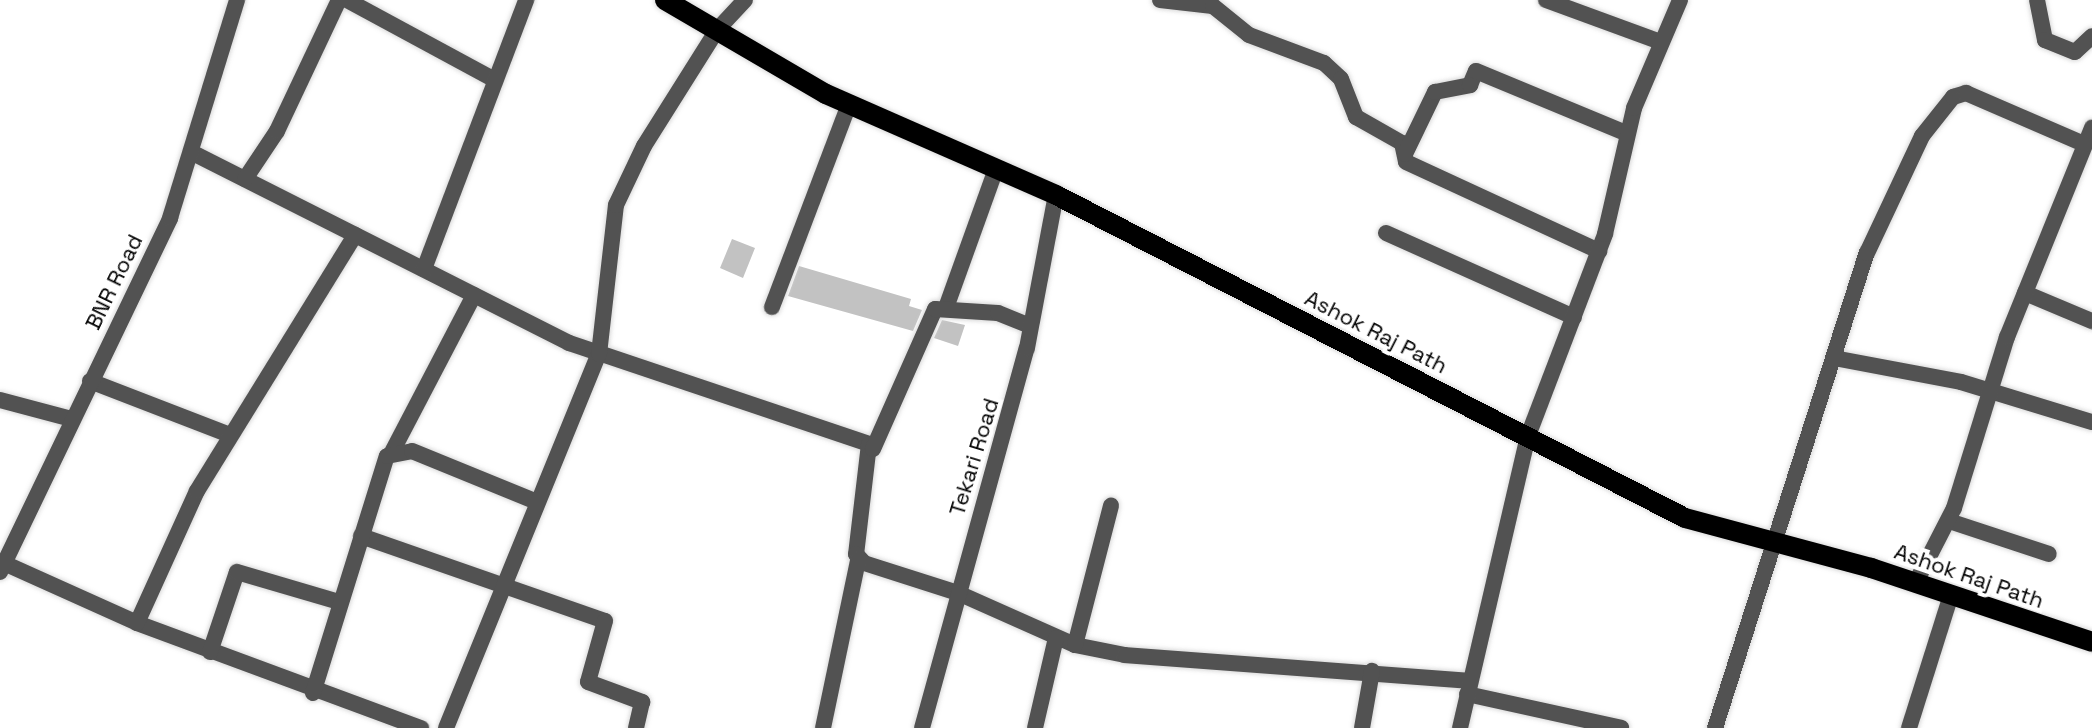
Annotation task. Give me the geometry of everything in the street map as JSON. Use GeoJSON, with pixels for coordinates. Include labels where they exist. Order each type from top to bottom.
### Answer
{"type":"FeatureCollection","features":[{"type":"Feature","properties":{"kind":"main road","name":"Ashok Raj Path"},"geometry":{"type":"LineString","coordinates":[[665,0],[849,104],[995,172],[1056,195],[1685,518],[1777,547],[1916,582],[2092,642]]}},
{"type":"Feature","properties":{"kind":"street","name":"BNR Road"},"geometry":{"type":"LineString","coordinates":[[3,568],[170,218],[237,0]]}},
{"type":"Feature","properties":{"kind":"street"},"geometry":{"type":"LineString","coordinates":[[245,179],[277,131],[339,0]]}},
{"type":"Feature","properties":{"kind":"street"},"geometry":{"type":"LineString","coordinates":[[347,0],[495,80]]}},
{"type":"Feature","properties":{"kind":"street"},"geometry":{"type":"LineString","coordinates":[[424,269],[526,0]]}},
{"type":"Feature","properties":{"kind":"street"},"geometry":{"type":"LineString","coordinates":[[446,728],[502,584],[599,354],[616,205],[717,30],[745,0]]}},
{"type":"Feature","properties":{"kind":"street"},"geometry":{"type":"LineString","coordinates":[[1160,0],[1213,6],[1249,35],[1324,63],[1341,79],[1356,117],[1402,143],[1405,154],[1431,176],[1599,251]]}},
{"type":"Feature","properties":{"kind":"street"},"geometry":{"type":"LineString","coordinates":[[1546,0],[1661,42]]}},
{"type":"Feature","properties":{"kind":"street"},"geometry":{"type":"LineString","coordinates":[[1460,728],[1528,436],[1599,251],[1626,133],[1680,0]]}},
{"type":"Feature","properties":{"kind":"street"},"geometry":{"type":"LineString","coordinates":[[2037,0],[2045,40],[2075,52],[2092,36]]}},
{"type":"Feature","properties":{"kind":"street"},"geometry":{"type":"LineString","coordinates":[[1405,154],[1435,92],[1470,85],[1476,71],[1626,133]]}},
{"type":"Feature","properties":{"kind":"street"},"geometry":{"type":"LineString","coordinates":[[1715,728],[1777,547],[1834,358],[1901,171],[1953,97],[1978,96],[2088,136],[2025,293],[1949,521],[1916,582]]}},
{"type":"Feature","properties":{"kind":"street"},"geometry":{"type":"LineString","coordinates":[[772,307],[849,104]]}},
{"type":"Feature","properties":{"kind":"street"},"geometry":{"type":"LineString","coordinates":[[191,152],[474,295],[599,354],[873,449]]}},
{"type":"Feature","properties":{"kind":"street"},"geometry":{"type":"LineString","coordinates":[[947,305],[995,172]]}},
{"type":"Feature","properties":{"kind":"street","name":"Tekari Road"},"geometry":{"type":"LineString","coordinates":[[922,728],[1031,326],[1056,195]]}},
{"type":"Feature","properties":{"kind":"street"},"geometry":{"type":"LineString","coordinates":[[1386,233],[1574,317]]}},
{"type":"Feature","properties":{"kind":"street"},"geometry":{"type":"LineString","coordinates":[[137,623],[230,435],[355,235]]}},
{"type":"Feature","properties":{"kind":"street"},"geometry":{"type":"LineString","coordinates":[[2025,293],[2092,321]]}},
{"type":"Feature","properties":{"kind":"street"},"geometry":{"type":"LineString","coordinates":[[313,693],[339,602],[392,452],[474,295]]}},
{"type":"Feature","properties":{"kind":"street"},"geometry":{"type":"LineString","coordinates":[[823,728],[858,560],[873,449],[931,313],[947,305],[1031,326]]}},
{"type":"Feature","properties":{"kind":"street"},"geometry":{"type":"LineString","coordinates":[[1834,358],[1994,390],[2092,422]]}},
{"type":"Feature","properties":{"kind":"street"},"geometry":{"type":"LineString","coordinates":[[90,381],[230,435]]}},
{"type":"Feature","properties":{"kind":"street"},"geometry":{"type":"LineString","coordinates":[[0,400],[72,419]]}},
{"type":"Feature","properties":{"kind":"street"},"geometry":{"type":"LineString","coordinates":[[392,452],[412,451],[537,502]]}},
{"type":"Feature","properties":{"kind":"street"},"geometry":{"type":"LineString","coordinates":[[1075,645],[1111,506]]}},
{"type":"Feature","properties":{"kind":"street"},"geometry":{"type":"LineString","coordinates":[[1949,521],[2049,554]]}},
{"type":"Feature","properties":{"kind":"street"},"geometry":{"type":"LineString","coordinates":[[361,536],[605,621],[588,682],[642,702],[636,728]]}},
{"type":"Feature","properties":{"kind":"street"},"geometry":{"type":"LineString","coordinates":[[858,560],[958,593],[1075,645],[1125,655],[1372,671],[1468,687],[1621,728]]}},
{"type":"Feature","properties":{"kind":"street"},"geometry":{"type":"LineString","coordinates":[[3,568],[313,693],[421,728]]}},
{"type":"Feature","properties":{"kind":"street"},"geometry":{"type":"LineString","coordinates":[[210,652],[237,572],[339,602]]}},
{"type":"Feature","properties":{"kind":"street"},"geometry":{"type":"LineString","coordinates":[[1909,728],[1951,595]]}},
{"type":"Feature","properties":{"kind":"street"},"geometry":{"type":"LineString","coordinates":[[1035,728],[1056,638]]}},
{"type":"Feature","properties":{"kind":"street"},"geometry":{"type":"LineString","coordinates":[[1362,728],[1372,671]]}},
{"type":"Feature","properties":{"kind":"building"},"geometry":{"type":"Polygon","coordinates":[[[732,239],[755,248],[743,278],[720,268],[732,239]]]}},
{"type":"Feature","properties":{"kind":"building"},"geometry":{"type":"Polygon","coordinates":[[[799,266],[911,299],[909,306],[922,310],[913,331],[788,296],[799,266]]]}},
{"type":"Feature","properties":{"kind":"building"},"geometry":{"type":"Polygon","coordinates":[[[942,320],[965,325],[958,346],[934,338],[942,320]]]}}]}
